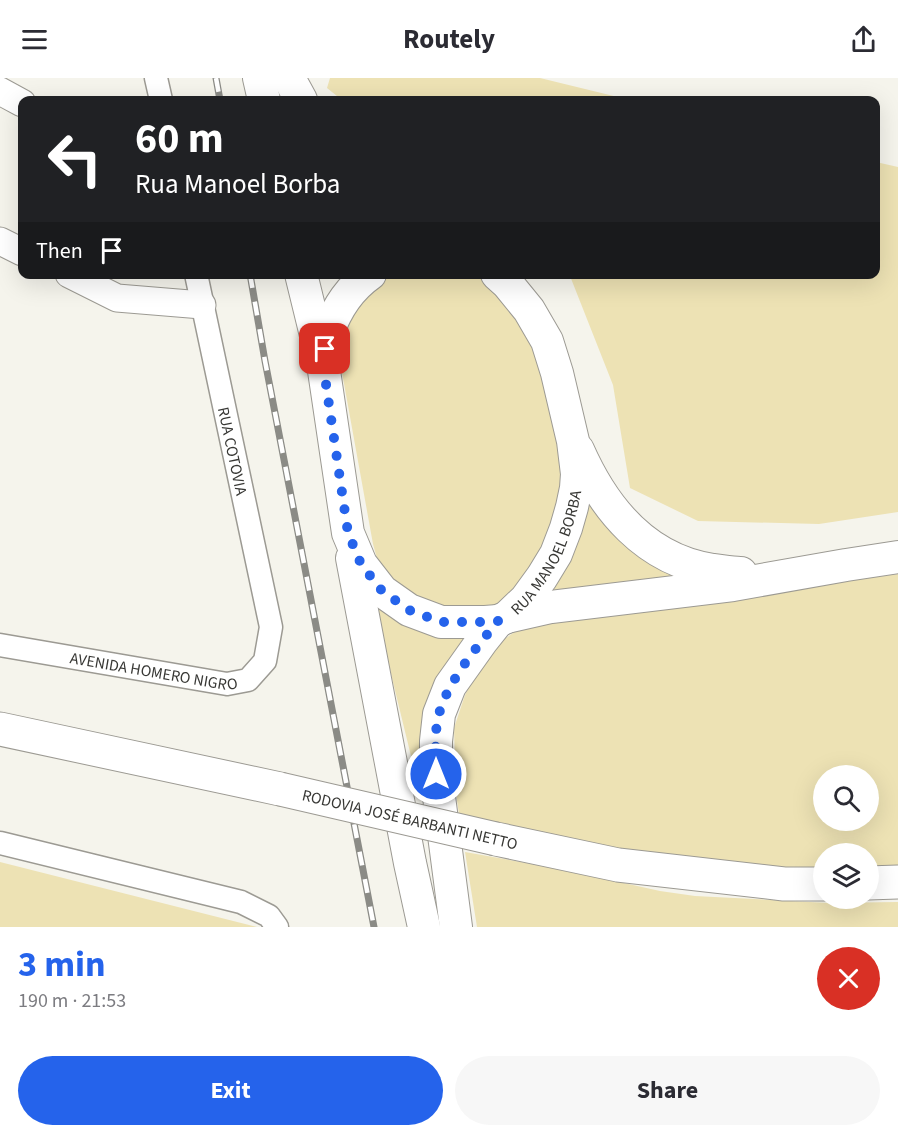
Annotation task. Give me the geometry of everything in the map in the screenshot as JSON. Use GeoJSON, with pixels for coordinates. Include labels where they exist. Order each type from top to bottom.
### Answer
{"type":"FeatureCollection","features":[{"type":"Feature","properties":{"kind":"main road"},"geometry":{"type":"LineString","coordinates":[[259,78],[263,96]]}},
{"type":"Feature","properties":{"kind":"main road"},"geometry":{"type":"LineString","coordinates":[[289,78],[299,96]]}},
{"type":"Feature","properties":{"kind":"main road","name":"RUA MANOEL BORBA"},"geometry":{"type":"LineString","coordinates":[[302,279],[323,364],[348,533],[361,564],[382,591],[409,610],[441,622],[484,622],[503,619],[525,599],[556,554],[576,488],[577,474],[573,441],[547,341],[529,310],[503,279]]}},
{"type":"Feature","properties":{"kind":"main road","name":"RUA MANOEL BORBA"},"geometry":{"type":"LineString","coordinates":[[323,364],[328,333],[341,304],[363,279]]}},
{"type":"Feature","properties":{"kind":"main road"},"geometry":{"type":"LineString","coordinates":[[573,441],[589,476],[612,509],[636,534],[664,554],[698,567],[736,573],[846,565]]}},
{"type":"Feature","properties":{"kind":"main road"},"geometry":{"type":"LineString","coordinates":[[348,533],[424,927]]}},
{"type":"Feature","properties":{"kind":"main road"},"geometry":{"type":"LineString","coordinates":[[456,927],[436,774],[439,714],[450,686],[482,641],[503,619],[551,607],[733,585],[898,558]]}},
{"type":"Feature","properties":{"kind":"main road","name":"RODOVIA JOSÉ BARBANTI NETTO"},"geometry":{"type":"LineString","coordinates":[[0,729],[629,867],[784,884],[813,884]]}},
{"type":"Feature","properties":{"kind":"main road"},"geometry":{"type":"LineString","coordinates":[[879,883],[898,882]]}},
{"type":"Feature","properties":{"kind":"street"},"geometry":{"type":"LineString","coordinates":[[156,78],[159,96]]}},
{"type":"Feature","properties":{"kind":"street"},"geometry":{"type":"LineString","coordinates":[[0,91],[18,101]]}},
{"type":"Feature","properties":{"kind":"street"},"geometry":{"type":"LineString","coordinates":[[0,242],[18,250]]}},
{"type":"Feature","properties":{"kind":"street"},"geometry":{"type":"LineString","coordinates":[[79,279],[117,298],[202,304]]}},
{"type":"Feature","properties":{"kind":"street","name":"RUA COTOVIA"},"geometry":{"type":"LineString","coordinates":[[197,279],[271,627]]}},
{"type":"Feature","properties":{"kind":"street","name":"AVENIDA HOMERO NIGRO"},"geometry":{"type":"LineString","coordinates":[[0,645],[227,684],[248,680],[265,661],[271,627]]}},
{"type":"Feature","properties":{"kind":"street"},"geometry":{"type":"LineString","coordinates":[[0,843],[241,902],[269,916],[277,927]]}},
{"type":"Feature","properties":{"kind":"shaded area"},"geometry":{"type":"Polygon","coordinates":[[[330,78],[540,78],[614,96],[337,96],[327,88],[330,78]]]}},
{"type":"Feature","properties":{"kind":"shaded area"},"geometry":{"type":"Polygon","coordinates":[[[880,163],[898,167],[898,512],[819,524],[698,521],[630,488],[613,385],[571,279],[880,279],[880,163]]]}},
{"type":"Feature","properties":{"kind":"shaded area"},"geometry":{"type":"Polygon","coordinates":[[[373,279],[497,279],[527,312],[566,439],[557,532],[507,599],[486,610],[466,615],[408,601],[378,562],[341,367],[341,346],[345,324],[373,279]]]}},
{"type":"Feature","properties":{"kind":"shaded area"},"geometry":{"type":"Polygon","coordinates":[[[582,475],[696,577],[537,594],[582,475]]]}},
{"type":"Feature","properties":{"kind":"shaded area"},"geometry":{"type":"Polygon","coordinates":[[[898,574],[898,869],[879,869],[879,843],[813,843],[813,870],[796,871],[658,858],[459,814],[454,728],[465,695],[480,664],[503,640],[519,629],[566,619],[898,574]]]}},
{"type":"Feature","properties":{"kind":"shaded area"},"geometry":{"type":"Polygon","coordinates":[[[374,594],[473,632],[453,653],[438,683],[431,800],[421,797],[374,594]]]}},
{"type":"Feature","properties":{"kind":"shaded area"},"geometry":{"type":"Polygon","coordinates":[[[465,852],[695,896],[813,902],[813,909],[879,909],[879,902],[898,902],[898,927],[477,927],[465,852]]]}},
{"type":"Feature","properties":{"kind":"shaded area"},"geometry":{"type":"Polygon","coordinates":[[[0,862],[257,927],[0,927],[0,862]]]}},
{"type":"Feature","properties":{"kind":"railway"},"geometry":{"type":"LineString","coordinates":[[216,78],[219,96]]}},
{"type":"Feature","properties":{"kind":"railway"},"geometry":{"type":"LineString","coordinates":[[251,279],[374,927]]}},
{"type":"Feature","properties":{"kind":"route"},"geometry":{"type":"LineString","coordinates":[[325,349],[323,364],[348,533],[361,564],[382,591],[409,610],[441,622],[498,621],[450,686],[439,714],[436,774]]}}]}
